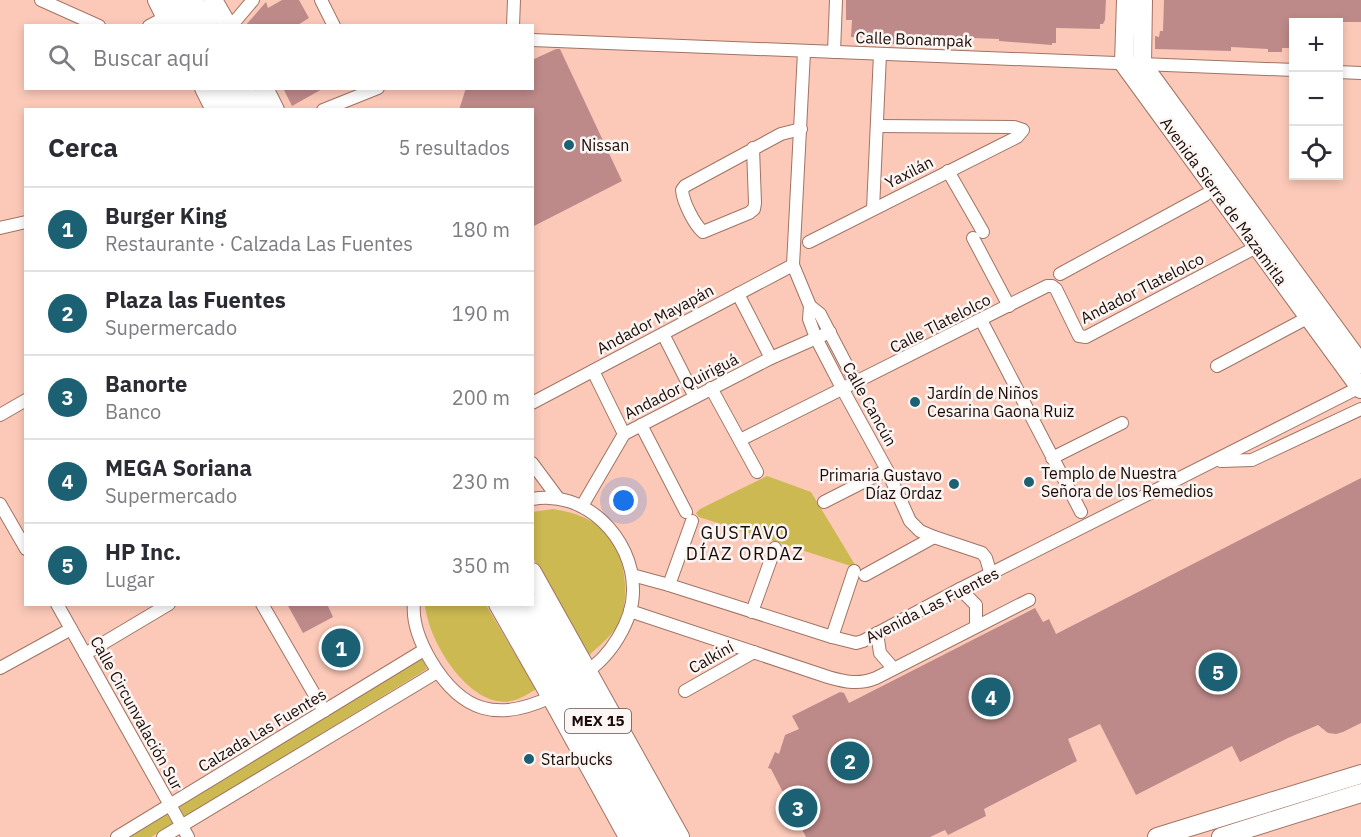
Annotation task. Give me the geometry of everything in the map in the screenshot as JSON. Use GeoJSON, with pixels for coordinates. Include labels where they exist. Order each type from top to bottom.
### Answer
{"type":"FeatureCollection","features":[{"type":"Feature","properties":{"kind":"main road"},"geometry":{"type":"LineString","coordinates":[[157,0],[170,14],[185,24]]}},
{"type":"Feature","properties":{"kind":"main road"},"geometry":{"type":"LineString","coordinates":[[192,0],[206,24]]}},
{"type":"Feature","properties":{"kind":"main road"},"geometry":{"type":"LineString","coordinates":[[213,0],[228,24]]}},
{"type":"Feature","properties":{"kind":"main road"},"geometry":{"type":"LineString","coordinates":[[1124,64],[1126,0]]}},
{"type":"Feature","properties":{"kind":"main road"},"geometry":{"type":"LineString","coordinates":[[1142,64],[1143,0]]}},
{"type":"Feature","properties":{"kind":"main road","name":"Avenida Sierra de Mazamitla"},"geometry":{"type":"LineString","coordinates":[[1124,64],[1361,364]]}},
{"type":"Feature","properties":{"kind":"main road","name":"Avenida Sierra de Mazamitla"},"geometry":{"type":"LineString","coordinates":[[1142,64],[1264,243],[1309,317],[1361,387]]}},
{"type":"Feature","properties":{"kind":"main road"},"geometry":{"type":"LineString","coordinates":[[205,90],[214,108]]}},
{"type":"Feature","properties":{"kind":"main road"},"geometry":{"type":"LineString","coordinates":[[225,90],[234,108]]}},
{"type":"Feature","properties":{"kind":"main road"},"geometry":{"type":"LineString","coordinates":[[244,90],[254,108]]}},
{"type":"Feature","properties":{"kind":"main road"},"geometry":{"type":"LineString","coordinates":[[265,90],[274,108]]}},
{"type":"Feature","properties":{"kind":"main road"},"geometry":{"type":"LineString","coordinates":[[534,576],[581,675],[680,837]]}},
{"type":"Feature","properties":{"kind":"main road"},"geometry":{"type":"LineString","coordinates":[[499,606],[628,837]]}},
{"type":"Feature","properties":{"kind":"main road","name":"MEX 15"},"geometry":{"type":"LineString","coordinates":[[514,606],[643,837]]}},
{"type":"Feature","properties":{"kind":"main road","name":"MEX 15"},"geometry":{"type":"LineString","coordinates":[[533,606],[581,675],[662,837]]}},
{"type":"Feature","properties":{"kind":"main road"},"geometry":{"type":"LineString","coordinates":[[1157,837],[1361,774]]}},
{"type":"Feature","properties":{"kind":"main road"},"geometry":{"type":"LineString","coordinates":[[1221,837],[1361,793]]}},
{"type":"Feature","properties":{"kind":"street"},"geometry":{"type":"LineString","coordinates":[[41,0],[95,24]]}},
{"type":"Feature","properties":{"kind":"street"},"geometry":{"type":"LineString","coordinates":[[231,24],[253,0]]}},
{"type":"Feature","properties":{"kind":"street"},"geometry":{"type":"LineString","coordinates":[[321,0],[333,24]]}},
{"type":"Feature","properties":{"kind":"street"},"geometry":{"type":"LineString","coordinates":[[513,24],[514,0]]}},
{"type":"Feature","properties":{"kind":"street"},"geometry":{"type":"LineString","coordinates":[[834,52],[836,0]]}},
{"type":"Feature","properties":{"kind":"street"},"geometry":{"type":"LineString","coordinates":[[152,24],[170,14]]}},
{"type":"Feature","properties":{"kind":"street","name":"Calle Bonampak"},"geometry":{"type":"LineString","coordinates":[[534,40],[1289,70]]}},
{"type":"Feature","properties":{"kind":"street","name":"Calle Cancún"},"geometry":{"type":"LineString","coordinates":[[804,52],[793,265],[810,306],[809,319],[816,338],[887,470],[910,521],[920,531],[982,553],[986,558],[991,575]]}},
{"type":"Feature","properties":{"kind":"street"},"geometry":{"type":"LineString","coordinates":[[873,209],[880,54]]}},
{"type":"Feature","properties":{"kind":"street"},"geometry":{"type":"LineString","coordinates":[[1343,72],[1361,73]]}},
{"type":"Feature","properties":{"kind":"street"},"geometry":{"type":"LineString","coordinates":[[328,108],[372,90]]}},
{"type":"Feature","properties":{"kind":"street","name":"Yaxilán"},"geometry":{"type":"LineString","coordinates":[[809,242],[1017,137],[1023,130],[1019,127],[878,126]]}},
{"type":"Feature","properties":{"kind":"street"},"geometry":{"type":"LineString","coordinates":[[753,148],[754,209],[710,231],[703,232],[682,190],[688,184],[753,148],[781,134],[801,129]]}},
{"type":"Feature","properties":{"kind":"street"},"geometry":{"type":"LineString","coordinates":[[948,171],[1009,306]]}},
{"type":"Feature","properties":{"kind":"street"},"geometry":{"type":"LineString","coordinates":[[1060,274],[1205,195]]}},
{"type":"Feature","properties":{"kind":"street"},"geometry":{"type":"LineString","coordinates":[[0,228],[24,222]]}},
{"type":"Feature","properties":{"kind":"street","name":"Andador Tlatelolco"},"geometry":{"type":"LineString","coordinates":[[1052,286],[1059,294],[1079,336],[1086,337],[1264,243]]}},
{"type":"Feature","properties":{"kind":"street","name":"Andador Mayapán"},"geometry":{"type":"LineString","coordinates":[[534,402],[793,265]]}},
{"type":"Feature","properties":{"kind":"street","name":"Calle Tlatelolco"},"geometry":{"type":"LineString","coordinates":[[843,390],[1042,288],[1052,286]]}},
{"type":"Feature","properties":{"kind":"street"},"geometry":{"type":"LineString","coordinates":[[738,294],[771,358]]}},
{"type":"Feature","properties":{"kind":"street","name":"Calle Cancún"},"geometry":{"type":"LineString","coordinates":[[810,306],[820,314],[856,383]]}},
{"type":"Feature","properties":{"kind":"street"},"geometry":{"type":"LineString","coordinates":[[1217,366],[1309,317]]}},
{"type":"Feature","properties":{"kind":"street"},"geometry":{"type":"LineString","coordinates":[[981,320],[1081,512]]}},
{"type":"Feature","properties":{"kind":"street","name":"Andador Quiriguá"},"geometry":{"type":"LineString","coordinates":[[582,506],[624,434],[771,358],[830,332]]}},
{"type":"Feature","properties":{"kind":"street"},"geometry":{"type":"LineString","coordinates":[[663,334],[695,397]]}},
{"type":"Feature","properties":{"kind":"street"},"geometry":{"type":"LineString","coordinates":[[593,371],[624,434]]}},
{"type":"Feature","properties":{"kind":"street","name":"Avenida Las Fuentes"},"geometry":{"type":"LineString","coordinates":[[632,575],[832,638],[856,643],[1361,387]]}},
{"type":"Feature","properties":{"kind":"street"},"geometry":{"type":"LineString","coordinates":[[711,388],[757,472]]}},
{"type":"Feature","properties":{"kind":"street"},"geometry":{"type":"LineString","coordinates":[[740,440],[843,390]]}},
{"type":"Feature","properties":{"kind":"street"},"geometry":{"type":"LineString","coordinates":[[0,415],[24,401]]}},
{"type":"Feature","properties":{"kind":"street","name":"Avenida Las Fuentes"},"geometry":{"type":"LineString","coordinates":[[1217,460],[1252,460],[1361,409]]}},
{"type":"Feature","properties":{"kind":"street"},"geometry":{"type":"LineString","coordinates":[[1052,458],[1122,423]]}},
{"type":"Feature","properties":{"kind":"street"},"geometry":{"type":"LineString","coordinates":[[640,425],[689,516],[669,585]]}},
{"type":"Feature","properties":{"kind":"street"},"geometry":{"type":"LineString","coordinates":[[534,466],[558,498]]}},
{"type":"Feature","properties":{"kind":"street"},"geometry":{"type":"LineString","coordinates":[[824,502],[887,470]]}},
{"type":"Feature","properties":{"kind":"street"},"geometry":{"type":"LineString","coordinates":[[534,499],[558,498],[582,506],[608,526],[620,542],[632,575],[634,590],[630,611],[620,633],[612,646],[581,675]]}},
{"type":"Feature","properties":{"kind":"street"},"geometry":{"type":"LineString","coordinates":[[0,504],[24,546]]}},
{"type":"Feature","properties":{"kind":"street"},"geometry":{"type":"LineString","coordinates":[[832,638],[859,573],[934,537]]}},
{"type":"Feature","properties":{"kind":"street"},"geometry":{"type":"LineString","coordinates":[[752,612],[775,548]]}},
{"type":"Feature","properties":{"kind":"street"},"geometry":{"type":"LineString","coordinates":[[960,589],[976,605],[976,626]]}},
{"type":"Feature","properties":{"kind":"street"},"geometry":{"type":"LineString","coordinates":[[630,611],[828,677],[855,683],[866,682],[1029,600]]}},
{"type":"Feature","properties":{"kind":"street","name":"Calle Circunvalación Sur"},"geometry":{"type":"LineString","coordinates":[[58,606],[185,831]]}},
{"type":"Feature","properties":{"kind":"street"},"geometry":{"type":"LineString","coordinates":[[85,654],[166,606]]}},
{"type":"Feature","properties":{"kind":"street"},"geometry":{"type":"LineString","coordinates":[[263,606],[324,711]]}},
{"type":"Feature","properties":{"kind":"street"},"geometry":{"type":"LineString","coordinates":[[414,606],[418,635],[424,650],[437,672],[463,699],[478,707],[491,710],[520,709],[551,696]]}},
{"type":"Feature","properties":{"kind":"street"},"geometry":{"type":"LineString","coordinates":[[0,668],[71,629]]}},
{"type":"Feature","properties":{"kind":"street"},"geometry":{"type":"LineString","coordinates":[[877,633],[880,653],[893,668]]}},
{"type":"Feature","properties":{"kind":"street","name":"Calzada Las Fuentes"},"geometry":{"type":"LineString","coordinates":[[117,837],[424,650]]}},
{"type":"Feature","properties":{"kind":"street","name":"Calkiní"},"geometry":{"type":"LineString","coordinates":[[685,691],[754,652]]}},
{"type":"Feature","properties":{"kind":"street"},"geometry":{"type":"LineString","coordinates":[[163,837],[185,831],[437,672]]}},
{"type":"Feature","properties":{"kind":"shaded area"},"geometry":{"type":"Polygon","coordinates":[[[767,476],[811,492],[857,568],[699,517],[696,513],[767,476]]]}},
{"type":"Feature","properties":{"kind":"shaded area"},"geometry":{"type":"Polygon","coordinates":[[[553,509],[583,517],[605,532],[619,554],[625,584],[624,607],[615,629],[589,655],[534,560],[534,512],[553,509]]]}},
{"type":"Feature","properties":{"kind":"shaded area"},"geometry":{"type":"Polygon","coordinates":[[[425,606],[487,606],[536,689],[518,699],[502,702],[484,696],[471,688],[449,663],[432,633],[425,606]]]}},
{"type":"Feature","properties":{"kind":"shaded area"},"geometry":{"type":"Polygon","coordinates":[[[422,658],[427,669],[185,817],[178,805],[422,658]]]}},
{"type":"Feature","properties":{"kind":"shaded area"},"geometry":{"type":"Polygon","coordinates":[[[166,813],[173,824],[151,837],[126,837],[166,813]]]}},
{"type":"Feature","properties":{"kind":"building"},"geometry":{"type":"Polygon","coordinates":[[[282,0],[299,0],[309,18],[299,24],[247,24],[266,2],[268,8],[282,0]]]}},
{"type":"Feature","properties":{"kind":"building"},"geometry":{"type":"Polygon","coordinates":[[[846,0],[1106,0],[1105,20],[1103,24],[1100,24],[1100,29],[1056,28],[1056,43],[1052,45],[971,38],[971,41],[900,39],[899,44],[885,44],[885,38],[851,37],[852,20],[846,20],[846,0]]]}},
{"type":"Feature","properties":{"kind":"building"},"geometry":{"type":"Polygon","coordinates":[[[1164,0],[1361,0],[1361,22],[1343,22],[1343,18],[1289,18],[1289,48],[1282,48],[1282,52],[1231,47],[1231,51],[1155,49],[1155,36],[1159,37],[1160,31],[1163,31],[1164,0]]]}},
{"type":"Feature","properties":{"kind":"building","name":"Nissan"},"geometry":{"type":"Polygon","coordinates":[[[560,49],[622,181],[534,226],[534,108],[460,108],[465,90],[534,90],[534,59],[560,49]]]}},
{"type":"Feature","properties":{"kind":"building"},"geometry":{"type":"Polygon","coordinates":[[[284,90],[320,90],[292,106],[284,90]]]}},
{"type":"Feature","properties":{"kind":"building"},"geometry":{"type":"Polygon","coordinates":[[[1361,478],[1361,723],[1336,734],[1328,733],[1318,725],[1240,762],[1232,746],[1136,795],[1100,724],[1068,739],[1077,761],[984,809],[986,816],[948,835],[945,830],[930,837],[806,837],[771,769],[768,768],[775,752],[779,754],[785,735],[799,729],[792,716],[840,692],[844,693],[849,703],[1035,608],[1043,622],[1049,619],[1056,634],[1361,478]]]}},
{"type":"Feature","properties":{"kind":"building"},"geometry":{"type":"Polygon","coordinates":[[[288,606],[328,606],[333,617],[303,633],[288,606]]]}},
{"type":"Feature","properties":{"kind":"place","name":"Nissan"},"geometry":{"type":"Point","coordinates":[569,145]}},
{"type":"Feature","properties":{"kind":"place","name":"Jardín de Niños Cesarina Gaona Ruiz"},"geometry":{"type":"Point","coordinates":[915,402]}},
{"type":"Feature","properties":{"kind":"place","name":"Templo de Nuestra Señora de los Remedios"},"geometry":{"type":"Point","coordinates":[1029,482]}},
{"type":"Feature","properties":{"kind":"place","name":"Primaria Gustavo Díaz Ordaz"},"geometry":{"type":"Point","coordinates":[954,484]}},
{"type":"Feature","properties":{"kind":"place","name":"Burger King"},"geometry":{"type":"Point","coordinates":[341,648]}},
{"type":"Feature","properties":{"kind":"place","name":"HP Inc."},"geometry":{"type":"Point","coordinates":[1218,672]}},
{"type":"Feature","properties":{"kind":"place","name":"MEGA Soriana"},"geometry":{"type":"Point","coordinates":[991,697]}},
{"type":"Feature","properties":{"kind":"place","name":"Starbucks"},"geometry":{"type":"Point","coordinates":[529,759]}},
{"type":"Feature","properties":{"kind":"place","name":"Plaza las Fuentes"},"geometry":{"type":"Point","coordinates":[850,761]}},
{"type":"Feature","properties":{"kind":"place","name":"Banorte"},"geometry":{"type":"Point","coordinates":[798,808]}},
{"type":"Feature","properties":{"kind":"district","name":"GUSTAVO DÍAZ ORDAZ"},"geometry":{"type":"Point","coordinates":[745,543]}}]}
